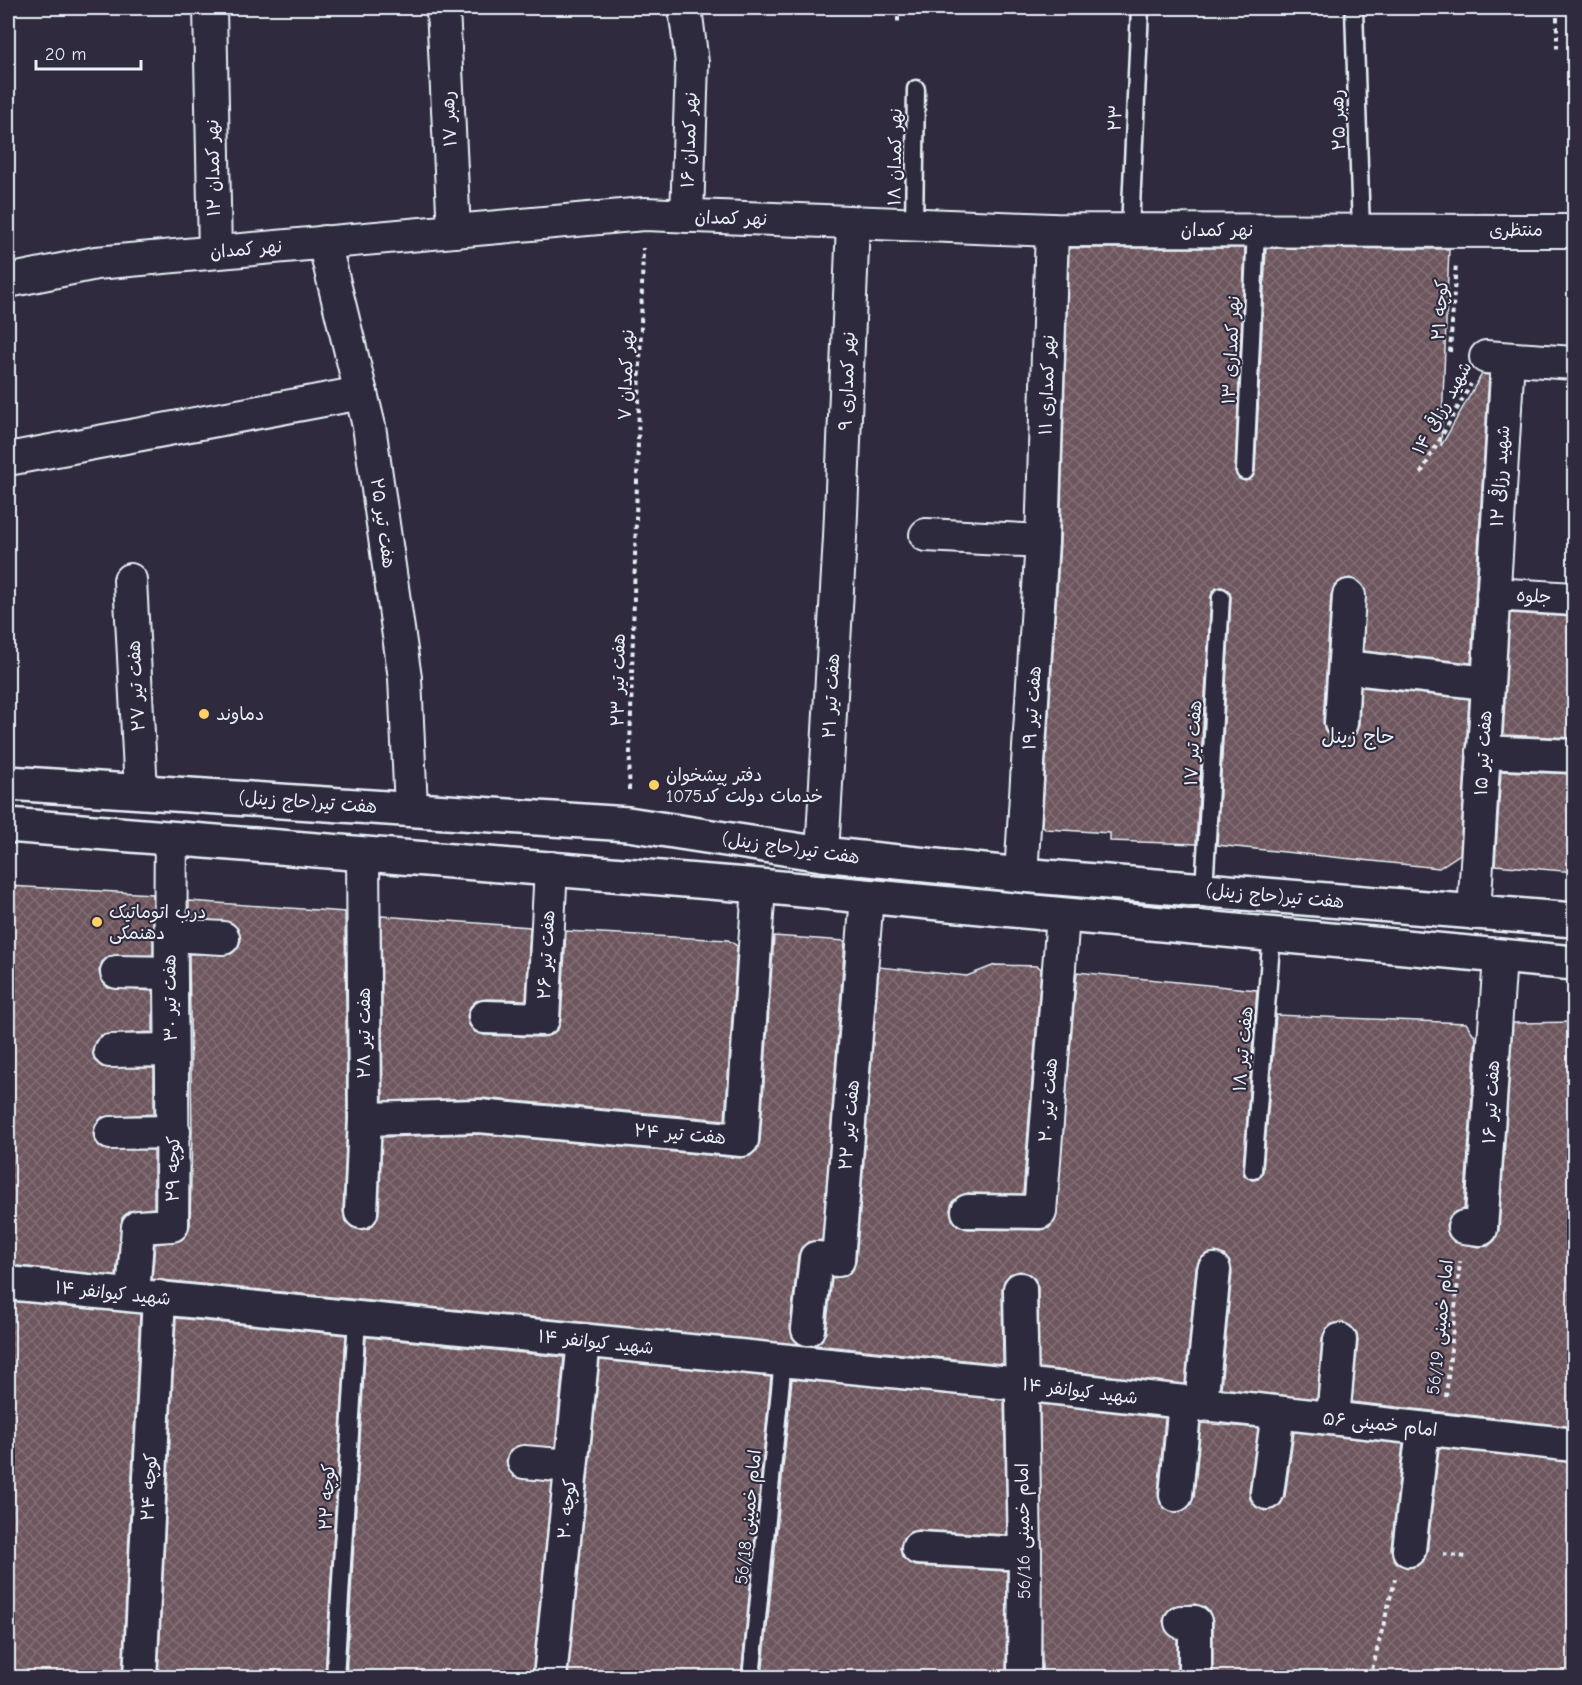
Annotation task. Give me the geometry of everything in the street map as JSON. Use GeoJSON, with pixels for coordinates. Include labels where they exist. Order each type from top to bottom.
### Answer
{"type":"FeatureCollection","features":[{"type":"Feature","properties":{"kind":"main road","name":"هفت تیر(حاج زینل)"},"geometry":{"type":"LineString","coordinates":[[8,783],[628,824],[822,854],[1021,874],[1575,920]]}},
{"type":"Feature","properties":{"kind":"main road","name":"هفت تیر(حاج زینل)"},"geometry":{"type":"LineString","coordinates":[[8,825],[759,886],[1575,963]]}},
{"type":"Feature","properties":{"kind":"street","name":"نهر کمدان ۱۲"},"geometry":{"type":"LineString","coordinates":[[210,8],[214,252]]}},
{"type":"Feature","properties":{"kind":"street","name":"رهبر ۱۷"},"geometry":{"type":"LineString","coordinates":[[443,8],[454,231]]}},
{"type":"Feature","properties":{"kind":"street","name":"نهر کمدان ۱۶"},"geometry":{"type":"LineString","coordinates":[[685,8],[692,63],[687,216]]}},
{"type":"Feature","properties":{"kind":"street","name":"نهر کمدان"},"geometry":{"type":"LineString","coordinates":[[8,281],[96,263],[644,214],[853,224],[1052,230],[1458,231]]}},
{"type":"Feature","properties":{"kind":"street","name":"نهر کمداری ۹"},"geometry":{"type":"LineString","coordinates":[[840,537],[853,224]]}},
{"type":"Feature","properties":{"kind":"street","name":"نهر کمداری ۱۱"},"geometry":{"type":"LineString","coordinates":[[1042,541],[1052,230]]}},
{"type":"Feature","properties":{"kind":"street","name":"منتظری"},"geometry":{"type":"LineString","coordinates":[[1458,231],[1575,231]]}},
{"type":"Feature","properties":{"kind":"street","name":"هفت تیر ۲۵"},"geometry":{"type":"LineString","coordinates":[[324,242],[369,426],[405,678],[411,808]]}},
{"type":"Feature","properties":{"kind":"street"},"geometry":{"type":"LineString","coordinates":[[1497,358],[1575,363]]}},
{"type":"Feature","properties":{"kind":"street","name":"شهید رزاقی ۱۲"},"geometry":{"type":"LineString","coordinates":[[1492,594],[1497,358]]}},
{"type":"Feature","properties":{"kind":"street"},"geometry":{"type":"LineString","coordinates":[[8,459],[361,393]]}},
{"type":"Feature","properties":{"kind":"street"},"geometry":{"type":"LineString","coordinates":[[926,535],[1042,541]]}},
{"type":"Feature","properties":{"kind":"street","name":"هفت تیر ۲۱"},"geometry":{"type":"LineString","coordinates":[[822,854],[840,537]]}},
{"type":"Feature","properties":{"kind":"street","name":"هفت تیر ۱۹"},"geometry":{"type":"LineString","coordinates":[[1021,874],[1042,541]]}},
{"type":"Feature","properties":{"kind":"street","name":"هفت تیر ۲۷"},"geometry":{"type":"LineString","coordinates":[[130,580],[141,791]]}},
{"type":"Feature","properties":{"kind":"street","name":"جلوه"},"geometry":{"type":"LineString","coordinates":[[1492,594],[1575,599]]}},
{"type":"Feature","properties":{"kind":"street","name":"هفت تیر ۱۵"},"geometry":{"type":"LineString","coordinates":[[1474,913],[1492,594]]}},
{"type":"Feature","properties":{"kind":"street"},"geometry":{"type":"LineString","coordinates":[[1341,723],[1349,596]]}},
{"type":"Feature","properties":{"kind":"street"},"geometry":{"type":"LineString","coordinates":[[1345,667],[1487,683]]}},
{"type":"Feature","properties":{"kind":"street"},"geometry":{"type":"LineString","coordinates":[[1483,752],[1575,756]]}},
{"type":"Feature","properties":{"kind":"street","name":"هفت تیر ۳۰"},"geometry":{"type":"LineString","coordinates":[[171,840],[169,973],[173,1084]]}},
{"type":"Feature","properties":{"kind":"street","name":"هفت تیر ۲۸"},"geometry":{"type":"LineString","coordinates":[[361,1212],[365,1119],[363,855]]}},
{"type":"Feature","properties":{"kind":"street","name":"هفت تیر ۲۶"},"geometry":{"type":"LineString","coordinates":[[485,1017],[543,1019],[550,868]]}},
{"type":"Feature","properties":{"kind":"street","name":"هفت تیر ۲۴"},"geometry":{"type":"LineString","coordinates":[[365,1119],[479,1116],[742,1151],[759,886]]}},
{"type":"Feature","properties":{"kind":"street","name":"هفت تیر ۲۲"},"geometry":{"type":"LineString","coordinates":[[808,1329],[816,1258],[838,1260],[867,896]]}},
{"type":"Feature","properties":{"kind":"street","name":"هفت تیر ۲۰"},"geometry":{"type":"LineString","coordinates":[[968,1211],[1040,1212],[1063,916]]}},
{"type":"Feature","properties":{"kind":"street"},"geometry":{"type":"LineString","coordinates":[[170,935],[223,938]]}},
{"type":"Feature","properties":{"kind":"street","name":"هفت تیر ۱۶"},"geometry":{"type":"LineString","coordinates":[[1464,1227],[1481,1229],[1500,957]]}},
{"type":"Feature","properties":{"kind":"street"},"geometry":{"type":"LineString","coordinates":[[117,972],[169,973]]}},
{"type":"Feature","properties":{"kind":"street"},"geometry":{"type":"LineString","coordinates":[[110,1051],[171,1050]]}},
{"type":"Feature","properties":{"kind":"street","name":"کوچه ۲۹"},"geometry":{"type":"LineString","coordinates":[[146,1296],[138,1227],[172,1225],[173,1084]]}},
{"type":"Feature","properties":{"kind":"street"},"geometry":{"type":"LineString","coordinates":[[111,1133],[174,1132]]}},
{"type":"Feature","properties":{"kind":"street"},"geometry":{"type":"LineString","coordinates":[[1176,1495],[1214,1270]]}},
{"type":"Feature","properties":{"kind":"street","name":"شهید کیوانفر ۱۴"},"geometry":{"type":"LineString","coordinates":[[8,1283],[1021,1384],[1193,1404]]}},
{"type":"Feature","properties":{"kind":"street","name":"امام خمینی 56/16"},"geometry":{"type":"LineString","coordinates":[[1020,1289],[1025,1554],[1024,1677]]}},
{"type":"Feature","properties":{"kind":"street","name":"کوچه ۲۴"},"geometry":{"type":"LineString","coordinates":[[140,1677],[146,1296]]}},
{"type":"Feature","properties":{"kind":"street","name":"کوچه ۲۰"},"geometry":{"type":"LineString","coordinates":[[550,1677],[584,1340]]}},
{"type":"Feature","properties":{"kind":"street"},"geometry":{"type":"LineString","coordinates":[[1333,1418],[1341,1340]]}},
{"type":"Feature","properties":{"kind":"street","name":"امام خمینی ۵۶"},"geometry":{"type":"LineString","coordinates":[[1193,1404],[1575,1445]]}},
{"type":"Feature","properties":{"kind":"street"},"geometry":{"type":"LineString","coordinates":[[1267,1493],[1278,1413]]}},
{"type":"Feature","properties":{"kind":"street"},"geometry":{"type":"LineString","coordinates":[[1409,1550],[1433,1430]]}},
{"type":"Feature","properties":{"kind":"street"},"geometry":{"type":"LineString","coordinates":[[524,1462],[571,1466]]}},
{"type":"Feature","properties":{"kind":"street"},"geometry":{"type":"LineString","coordinates":[[918,1548],[1025,1554]]}},
{"type":"Feature","properties":{"kind":"street"},"geometry":{"type":"LineString","coordinates":[[1181,1622],[1195,1622],[1195,1677]]}},
{"type":"Feature","properties":{"kind":"lane","name":"۲۳"},"geometry":{"type":"LineString","coordinates":[[1130,230],[1140,8]]}},
{"type":"Feature","properties":{"kind":"lane","name":"رهبر ۲۵"},"geometry":{"type":"LineString","coordinates":[[1354,8],[1361,231]]}},
{"type":"Feature","properties":{"kind":"lane","name":"نهر کمدان ۱۸"},"geometry":{"type":"LineString","coordinates":[[914,226],[916,89]]}},
{"type":"Feature","properties":{"kind":"lane","name":"نهر کمداری ۱۳"},"geometry":{"type":"LineString","coordinates":[[1245,471],[1256,230]]}},
{"type":"Feature","properties":{"kind":"lane","name":"هفت تیر ۱۷"},"geometry":{"type":"LineString","coordinates":[[1204,890],[1221,597]]}},
{"type":"Feature","properties":{"kind":"lane","name":"هفت تیر ۱۸"},"geometry":{"type":"LineString","coordinates":[[1253,1170],[1272,933]]}},
{"type":"Feature","properties":{"kind":"lane","name":"کوچه ۲۲"},"geometry":{"type":"LineString","coordinates":[[335,1677],[357,1319]]}},
{"type":"Feature","properties":{"kind":"lane","name":"امام خمینی 56/18"},"geometry":{"type":"LineString","coordinates":[[751,1677],[783,1360]]}},
{"type":"Feature","properties":{"kind":"path"},"geometry":{"type":"LineString","coordinates":[[898,8],[898,23]]}},
{"type":"Feature","properties":{"kind":"path"},"geometry":{"type":"LineString","coordinates":[[1557,8],[1557,50]]}},
{"type":"Feature","properties":{"kind":"path","name":"نهر کمدان ۷"},"geometry":{"type":"LineString","coordinates":[[634,537],[644,214]]}},
{"type":"Feature","properties":{"kind":"path","name":"کوچه ۲۱"},"geometry":{"type":"LineString","coordinates":[[1458,231],[1450,355],[1497,358]]}},
{"type":"Feature","properties":{"kind":"path","name":"شهید رزاقی ۱۴"},"geometry":{"type":"LineString","coordinates":[[1421,473],[1497,358]]}},
{"type":"Feature","properties":{"kind":"path","name":"هفت تیر ۲۳"},"geometry":{"type":"LineString","coordinates":[[628,824],[634,537]]}},
{"type":"Feature","properties":{"kind":"path","name":"امام خمینی 56/19"},"geometry":{"type":"LineString","coordinates":[[1433,1430],[1464,1227]]}},
{"type":"Feature","properties":{"kind":"path"},"geometry":{"type":"LineString","coordinates":[[1370,1677],[1401,1552],[1409,1550]]}},
{"type":"Feature","properties":{"kind":"building"},"geometry":{"type":"Polygon","coordinates":[[[1069,248],[1245,248],[1235,471],[1239,479],[1245,481],[1253,477],[1255,471],[1266,248],[1449,249],[1441,446],[1482,374],[1489,375],[1471,663],[1364,651],[1365,589],[1358,581],[1350,578],[1342,580],[1334,586],[1331,595],[1323,722],[1325,731],[1332,738],[1340,741],[1356,733],[1359,724],[1361,687],[1469,699],[1460,854],[1439,868],[1217,845],[1231,598],[1230,592],[1222,587],[1216,588],[1211,596],[1196,844],[1110,841],[1110,833],[1046,829],[1042,825],[1060,542],[1069,248]]]}},
{"type":"Feature","properties":{"kind":"building"},"geometry":{"type":"Polygon","coordinates":[[[1510,613],[1575,617],[1575,738],[1503,735],[1510,613]]]}},
{"type":"Feature","properties":{"kind":"building"},"geometry":{"type":"Polygon","coordinates":[[[1501,771],[1575,774],[1575,872],[1495,865],[1501,771]]]}},
{"type":"Feature","properties":{"kind":"building"},"geometry":{"type":"Polygon","coordinates":[[[8,886],[153,894],[153,955],[109,956],[102,962],[99,971],[101,980],[108,988],[153,991],[153,1032],[101,1035],[92,1051],[95,1061],[102,1067],[154,1068],[154,1114],[102,1117],[93,1133],[95,1142],[103,1149],[154,1150],[154,1208],[129,1211],[122,1218],[116,1276],[8,1265],[8,886]]]}},
{"type":"Feature","properties":{"kind":"building"},"geometry":{"type":"Polygon","coordinates":[[[189,901],[345,912],[347,1119],[343,1211],[345,1221],[360,1230],[370,1228],[379,1213],[382,1137],[478,1134],[740,1158],[750,1156],[757,1150],[760,1141],[774,936],[845,941],[822,1240],[808,1242],[801,1248],[798,1256],[790,1327],[792,1337],[798,1344],[152,1279],[155,1244],[181,1240],[187,1234],[190,1225],[192,1132],[189,954],[231,954],[238,948],[241,940],[239,930],[232,923],[189,918],[189,901]]]}},
{"type":"Feature","properties":{"kind":"building"},"geometry":{"type":"Polygon","coordinates":[[[381,916],[530,927],[526,1000],[476,1001],[470,1007],[467,1016],[469,1025],[475,1032],[484,1035],[542,1037],[551,1035],[558,1029],[561,1020],[566,931],[728,940],[737,946],[725,1120],[481,1098],[383,1101],[381,916]]]}},
{"type":"Feature","properties":{"kind":"building"},"geometry":{"type":"Polygon","coordinates":[[[995,965],[1038,966],[1041,969],[1023,1194],[968,1193],[959,1196],[952,1202],[950,1210],[952,1219],[958,1226],[968,1229],[1040,1230],[1049,1228],[1055,1221],[1077,972],[1257,990],[1243,1169],[1244,1175],[1252,1180],[1258,1179],[1263,1171],[1276,1015],[1466,1023],[1476,1038],[1464,1209],[1450,1216],[1446,1225],[1448,1235],[1454,1242],[1479,1247],[1488,1246],[1495,1240],[1499,1230],[1513,1023],[1575,1022],[1575,1427],[1352,1402],[1357,1333],[1351,1326],[1342,1322],[1332,1324],[1326,1329],[1322,1338],[1317,1399],[1221,1388],[1232,1272],[1230,1262],[1224,1255],[1216,1252],[1206,1254],[1199,1260],[1196,1268],[1185,1384],[1039,1368],[1038,1288],[1035,1279],[1020,1271],[1010,1274],[1004,1281],[1002,1289],[1003,1364],[815,1345],[822,1340],[826,1332],[832,1278],[846,1276],[853,1270],[856,1261],[879,967],[967,976],[995,965]]]}},
{"type":"Feature","properties":{"kind":"building"},"geometry":{"type":"Polygon","coordinates":[[[8,1301],[140,1314],[122,1677],[8,1677],[8,1301]]]}},
{"type":"Feature","properties":{"kind":"building"},"geometry":{"type":"Polygon","coordinates":[[[176,1318],[346,1335],[325,1677],[158,1677],[176,1318]]]}},
{"type":"Feature","properties":{"kind":"building"},"geometry":{"type":"Polygon","coordinates":[[[366,1337],[564,1357],[555,1447],[517,1446],[510,1451],[506,1460],[508,1469],[514,1477],[552,1482],[532,1677],[346,1677],[366,1337]]]}},
{"type":"Feature","properties":{"kind":"building"},"geometry":{"type":"Polygon","coordinates":[[[600,1360],[771,1377],[741,1677],[568,1677],[600,1360]]]}},
{"type":"Feature","properties":{"kind":"building"},"geometry":{"type":"Polygon","coordinates":[[[792,1379],[1004,1400],[1007,1535],[918,1530],[910,1532],[903,1538],[900,1548],[902,1557],[916,1566],[1007,1571],[1006,1677],[762,1677],[792,1379]]]}},
{"type":"Feature","properties":{"kind":"building"},"geometry":{"type":"Polygon","coordinates":[[[1040,1404],[1165,1418],[1158,1494],[1160,1503],[1165,1509],[1174,1513],[1184,1511],[1190,1506],[1194,1497],[1201,1423],[1258,1428],[1249,1491],[1250,1499],[1256,1507],[1265,1511],[1281,1504],[1285,1496],[1294,1432],[1403,1444],[1391,1549],[1393,1558],[1398,1564],[1408,1568],[1417,1566],[1424,1560],[1427,1553],[1439,1448],[1575,1463],[1575,1677],[1213,1677],[1213,1621],[1210,1613],[1204,1607],[1195,1604],[1173,1606],[1166,1613],[1163,1621],[1166,1631],[1177,1639],[1177,1677],[1042,1677],[1040,1404]]]}},
{"type":"Feature","properties":{"kind":"place","name":"دماوند"},"geometry":{"type":"Point","coordinates":[204,714]}},
{"type":"Feature","properties":{"kind":"place","name":"دفتر پیشخوان خدمات دولت کد1075"},"geometry":{"type":"Point","coordinates":[654,785]}},
{"type":"Feature","properties":{"kind":"place","name":"درب اتوماتیک دهنمکی"},"geometry":{"type":"Point","coordinates":[97,922]}},
{"type":"Feature","properties":{"kind":"district","name":"حاج زینل"},"geometry":{"type":"Point","coordinates":[1358,736]}}]}
